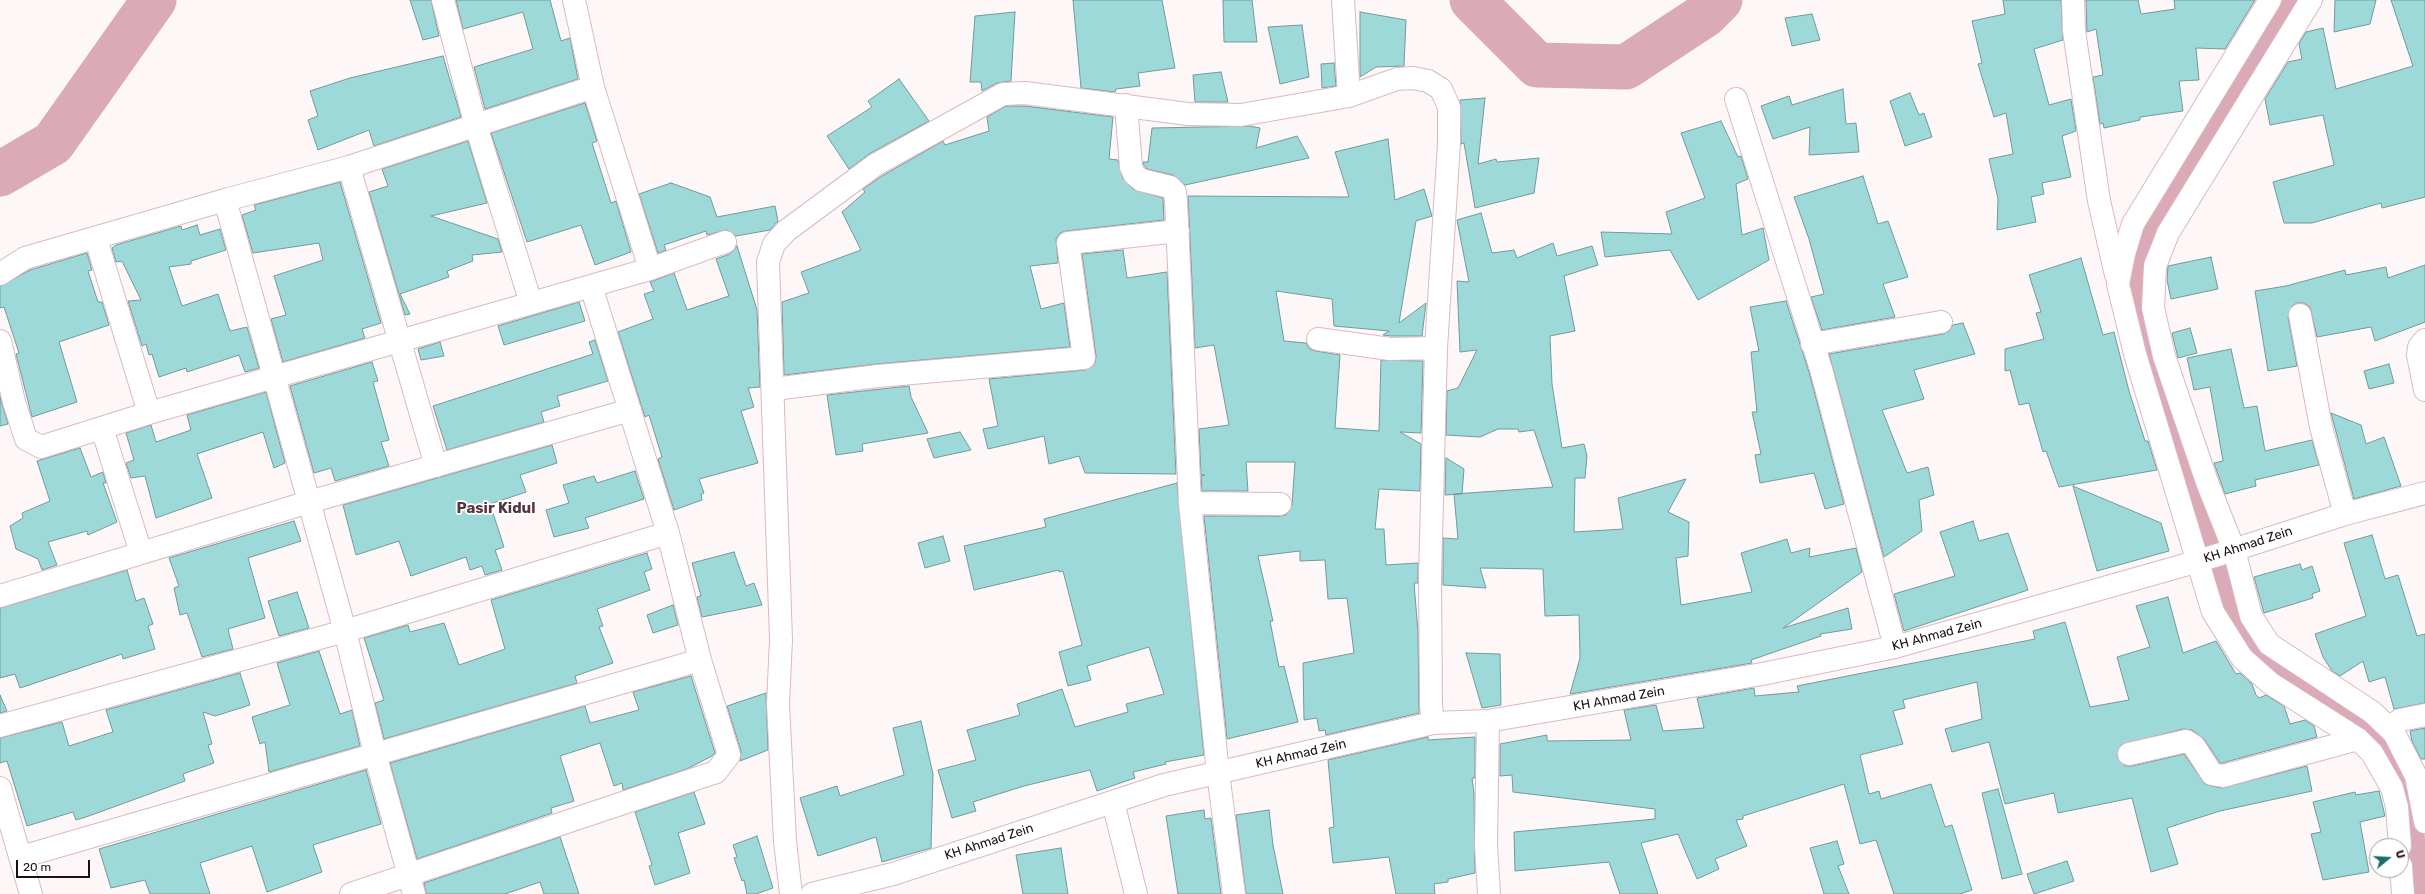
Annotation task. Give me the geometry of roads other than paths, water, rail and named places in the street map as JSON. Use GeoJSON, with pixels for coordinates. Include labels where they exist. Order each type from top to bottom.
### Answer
{"type":"FeatureCollection","features":[{"type":"Feature","properties":{"kind":"street"},"geometry":{"type":"LineString","coordinates":[[443,0],[476,126],[531,303]]}},
{"type":"Feature","properties":{"kind":"street"},"geometry":{"type":"LineString","coordinates":[[574,0],[592,87],[650,269]]}},
{"type":"Feature","properties":{"kind":"street"},"geometry":{"type":"LineString","coordinates":[[1343,0],[1349,96]]}},
{"type":"Feature","properties":{"kind":"street"},"geometry":{"type":"LineString","coordinates":[[2073,0],[2074,31],[2099,201],[2135,354],[2187,473],[2217,555],[2251,616],[2269,644],[2341,690],[2372,712],[2389,727],[2404,750],[2416,776],[2425,822]]}},
{"type":"Feature","properties":{"kind":"street"},"geometry":{"type":"LineString","coordinates":[[2118,284],[2124,254],[2133,224],[2270,0]]}},
{"type":"Feature","properties":{"kind":"street"},"geometry":{"type":"LineString","coordinates":[[2311,0],[2168,233],[2155,266],[2153,308],[2187,473],[2217,555],[2213,612],[2242,658],[2270,683],[2358,739],[2372,754],[2392,788],[2397,807],[2399,838]]}},
{"type":"Feature","properties":{"kind":"street"},"geometry":{"type":"LineString","coordinates":[[791,894],[785,841],[778,704],[781,640],[774,389],[768,262],[774,244],[786,231],[875,165],[1004,94],[1025,93],[1188,114],[1241,115],[1349,96],[1397,80],[1413,78],[1428,81],[1441,89],[1449,107],[1450,143],[1436,348],[1437,381],[1430,576],[1431,704],[1433,723]]}},
{"type":"Feature","properties":{"kind":"street"},"geometry":{"type":"LineString","coordinates":[[0,274],[25,258],[96,239],[225,200],[349,167],[592,87]]}},
{"type":"Feature","properties":{"kind":"street"},"geometry":{"type":"LineString","coordinates":[[1736,99],[1812,344],[1895,647]]}},
{"type":"Feature","properties":{"kind":"street"},"geometry":{"type":"LineString","coordinates":[[1126,105],[1131,167],[1134,174],[1141,180],[1162,183],[1170,187],[1174,192],[1178,232],[1190,503],[1218,773],[1234,894]]}},
{"type":"Feature","properties":{"kind":"street"},"geometry":{"type":"LineString","coordinates":[[349,167],[436,466]]}},
{"type":"Feature","properties":{"kind":"street"},"geometry":{"type":"LineString","coordinates":[[225,200],[345,630],[375,754],[411,885]]}},
{"type":"Feature","properties":{"kind":"street"},"geometry":{"type":"LineString","coordinates":[[774,389],[878,376],[1084,358],[1068,243],[1178,232]]}},
{"type":"Feature","properties":{"kind":"street"},"geometry":{"type":"LineString","coordinates":[[96,239],[149,413]]}},
{"type":"Feature","properties":{"kind":"street"},"geometry":{"type":"LineString","coordinates":[[0,341],[14,402],[26,439],[41,447],[149,413],[400,343],[650,269],[725,242]]}},
{"type":"Feature","properties":{"kind":"street"},"geometry":{"type":"LineString","coordinates":[[351,894],[411,885],[716,772],[728,755],[700,660],[668,533],[592,286]]}},
{"type":"Feature","properties":{"kind":"street"},"geometry":{"type":"LineString","coordinates":[[2300,315],[2321,427],[2345,514]]}},
{"type":"Feature","properties":{"kind":"street"},"geometry":{"type":"LineString","coordinates":[[1812,344],[1941,322]]}},
{"type":"Feature","properties":{"kind":"street"},"geometry":{"type":"LineString","coordinates":[[1318,339],[1390,349],[1436,348]]}},
{"type":"Feature","properties":{"kind":"street"},"geometry":{"type":"LineString","coordinates":[[2425,340],[2419,347],[2418,355],[2425,390]]}},
{"type":"Feature","properties":{"kind":"street"},"geometry":{"type":"LineString","coordinates":[[0,596],[309,502],[630,410]]}},
{"type":"Feature","properties":{"kind":"street"},"geometry":{"type":"LineString","coordinates":[[102,428],[141,553]]}},
{"type":"Feature","properties":{"kind":"street","name":"KH Ahmad Zein"},"geometry":{"type":"LineString","coordinates":[[812,894],[893,874],[1164,785],[1433,723],[1488,721],[1762,674],[1895,647],[2217,555],[2345,514],[2425,492]]}},
{"type":"Feature","properties":{"kind":"street"},"geometry":{"type":"LineString","coordinates":[[1190,503],[1280,504]]}},
{"type":"Feature","properties":{"kind":"street"},"geometry":{"type":"LineString","coordinates":[[0,726],[345,630],[668,533]]}},
{"type":"Feature","properties":{"kind":"street"},"geometry":{"type":"LineString","coordinates":[[21,857],[700,660]]}},
{"type":"Feature","properties":{"kind":"street"},"geometry":{"type":"LineString","coordinates":[[2389,727],[2400,720],[2425,715]]}},
{"type":"Feature","properties":{"kind":"street"},"geometry":{"type":"LineString","coordinates":[[1488,721],[1486,845],[1489,894]]}},
{"type":"Feature","properties":{"kind":"street"},"geometry":{"type":"LineString","coordinates":[[2130,754],[2186,741],[2194,746],[2212,774],[2223,776],[2358,739]]}},
{"type":"Feature","properties":{"kind":"street"},"geometry":{"type":"LineString","coordinates":[[0,788],[31,894]]}},
{"type":"Feature","properties":{"kind":"street"},"geometry":{"type":"LineString","coordinates":[[1113,802],[1136,894]]}},
{"type":"Feature","properties":{"kind":"street"},"geometry":{"type":"LineString","coordinates":[[2402,878],[2403,894]]}},
{"type":"Feature","properties":{"kind":"waterway"},"geometry":{"type":"LineString","coordinates":[[0,174],[53,143],[154,0]]}},
{"type":"Feature","properties":{"kind":"waterway"},"geometry":{"type":"LineString","coordinates":[[1472,0],[1537,65],[1626,67],[1705,15],[1720,0]]}},
{"type":"Feature","properties":{"kind":"waterway"},"geometry":{"type":"LineString","coordinates":[[2298,0],[2168,203],[2145,251],[2139,281],[2142,322],[2228,597],[2259,650],[2311,692],[2360,719],[2387,743],[2408,786],[2416,894]]}},
{"type":"Feature","properties":{"kind":"district","name":"Pasir Kidul"},"geometry":{"type":"Point","coordinates":[496,509]}}]}
